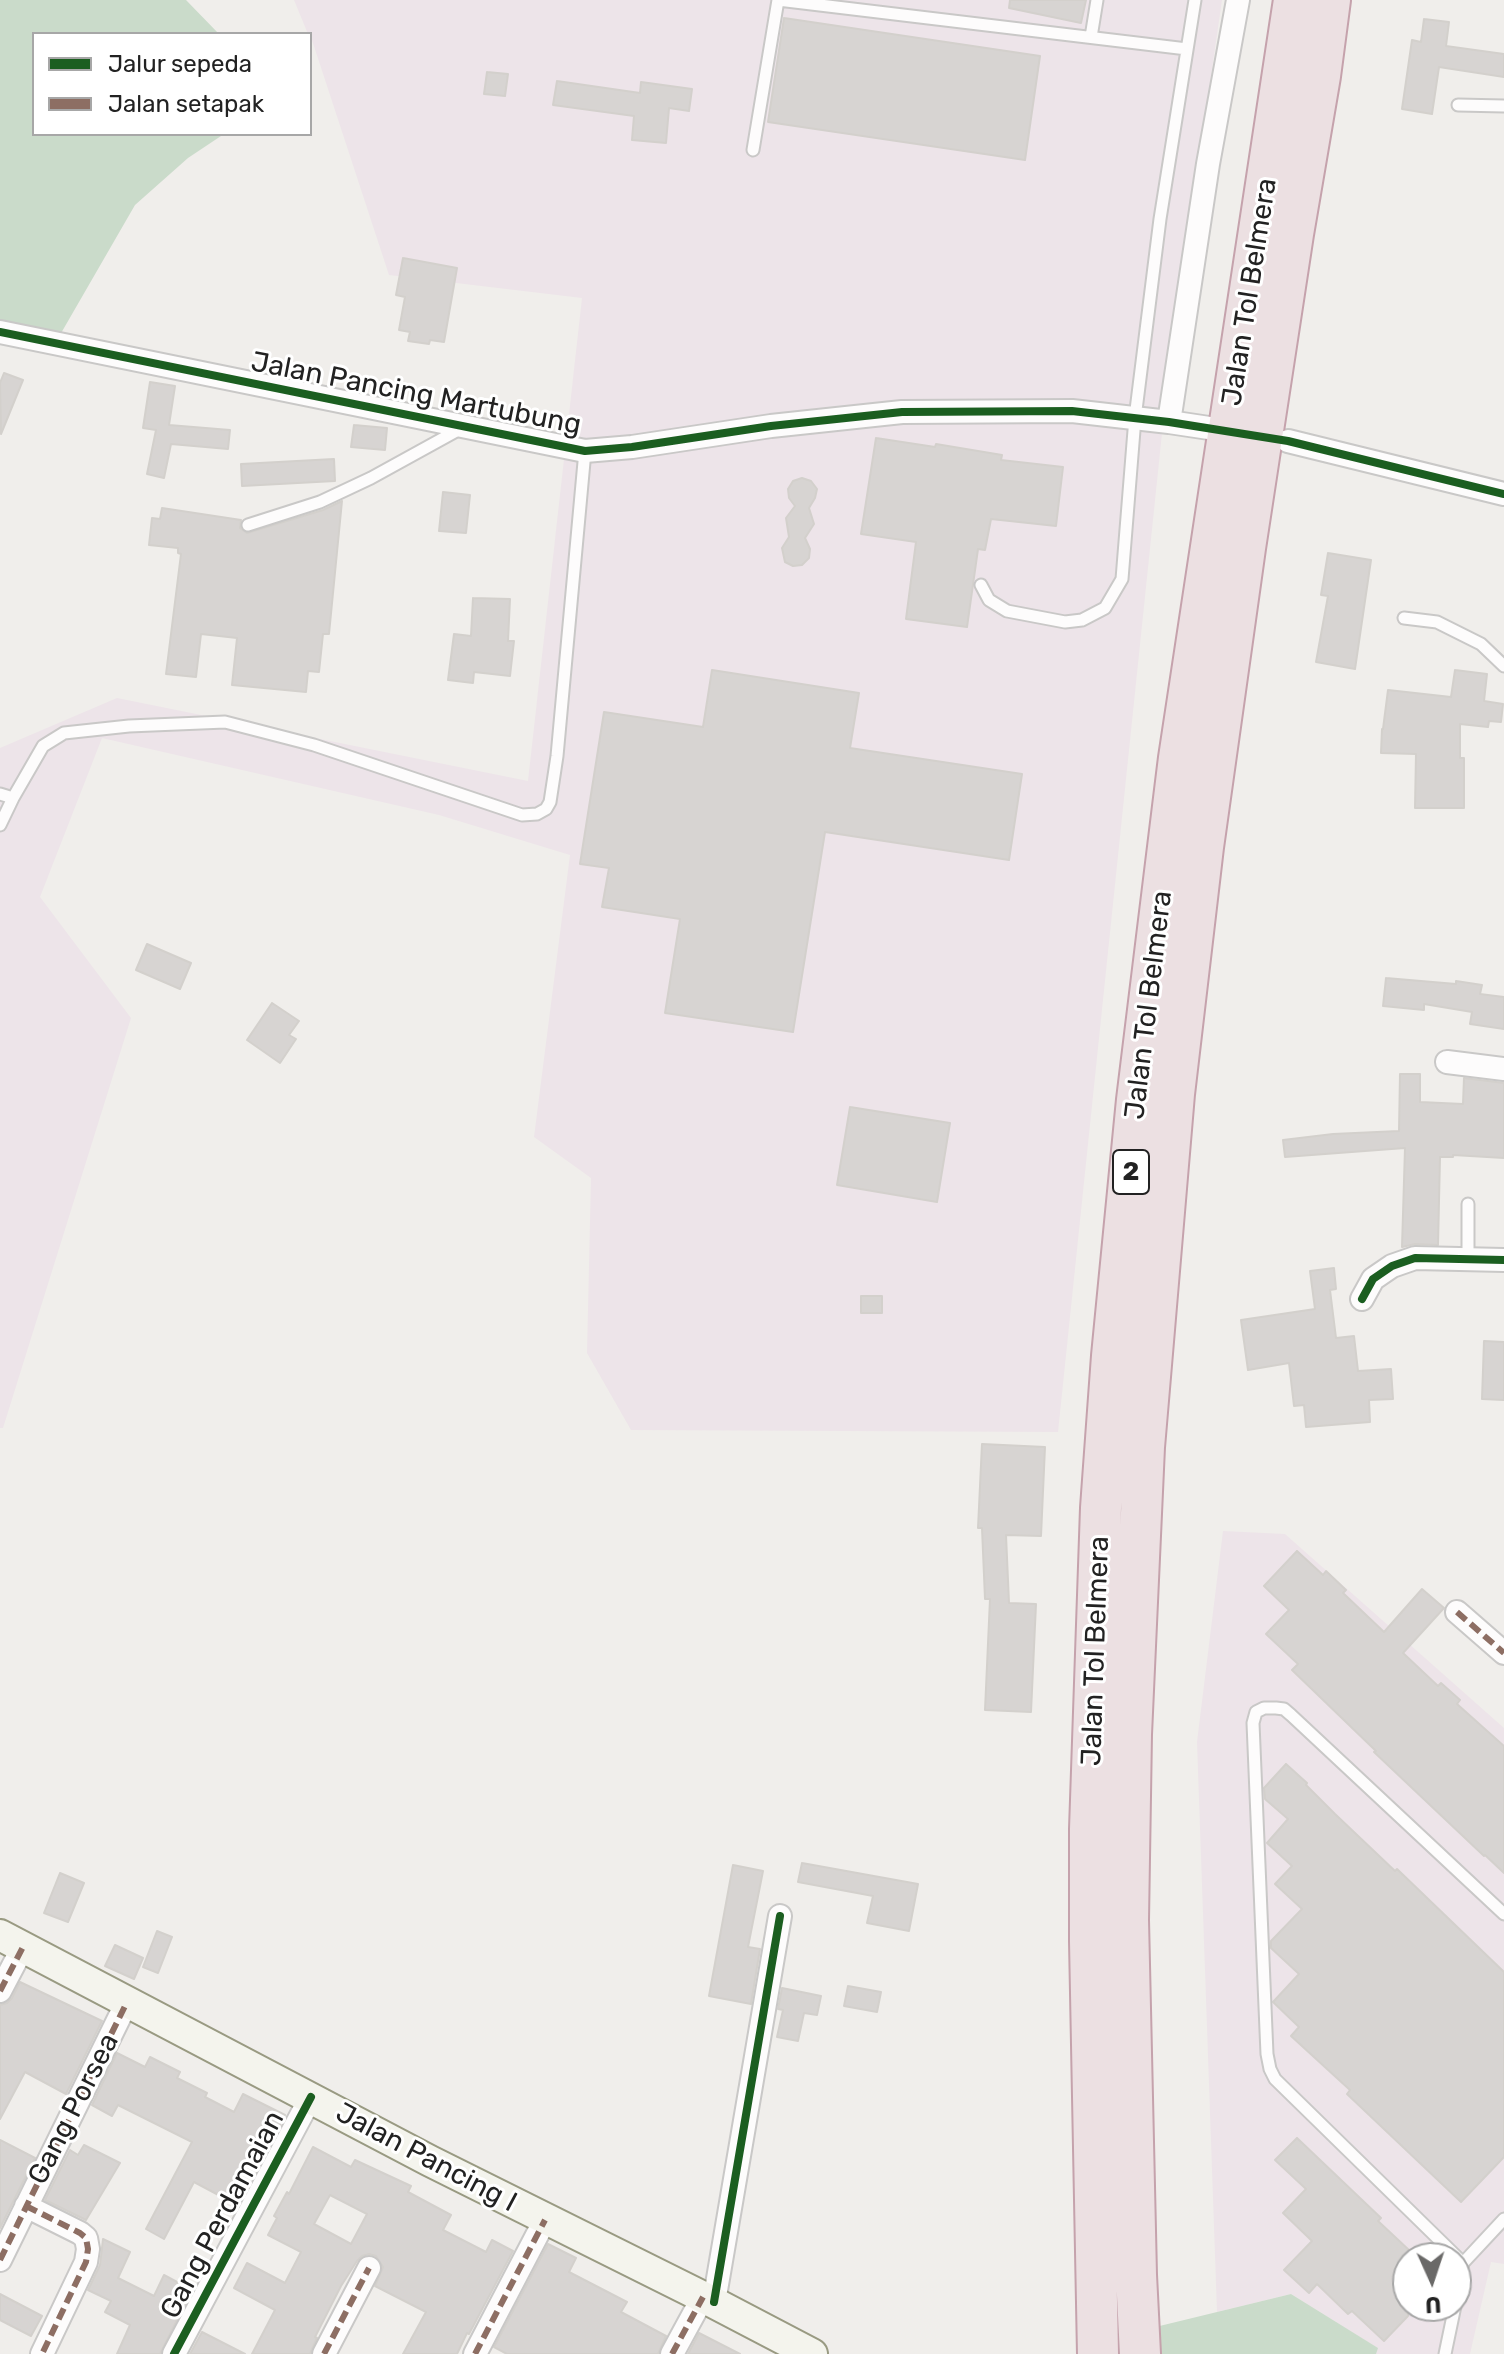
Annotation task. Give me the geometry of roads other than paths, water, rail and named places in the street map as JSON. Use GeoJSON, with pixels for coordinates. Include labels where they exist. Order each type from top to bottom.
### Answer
{"type":"FeatureCollection","features":[{"type":"Feature","properties":{"kind":"highway","name":"Jalan Tol Belmera"},"geometry":{"type":"LineString","coordinates":[[1098,2354],[1090,1829],[1101,1508],[1112,1356],[1139,1085],[1177,773],[1294,0]]}},
{"type":"Feature","properties":{"kind":"highway","name":"Jalan Tol Belmera"},"geometry":{"type":"LineString","coordinates":[[1140,2354],[1128,1920],[1131,1734],[1145,1431],[1174,1094],[1203,847],[1330,0]]}},
{"type":"Feature","properties":{"kind":"main road","name":"Jalan Pancing I"},"geometry":{"type":"LineString","coordinates":[[11,1941],[545,2220],[812,2354]]}},
{"type":"Feature","properties":{"kind":"street"},"geometry":{"type":"LineString","coordinates":[[1169,422],[1208,164],[1238,0]]}},
{"type":"Feature","properties":{"kind":"street","name":"Jalan Pancing Martubung"},"geometry":{"type":"LineString","coordinates":[[0,332],[585,451],[902,412],[1072,411],[1209,428]]}},
{"type":"Feature","properties":{"kind":"street"},"geometry":{"type":"LineString","coordinates":[[1288,441],[1504,494]]}},
{"type":"Feature","properties":{"kind":"street"},"geometry":{"type":"LineString","coordinates":[[1447,1062],[1504,1069]]}},
{"type":"Feature","properties":{"kind":"street"},"geometry":{"type":"LineString","coordinates":[[1362,1299],[1373,1279],[1392,1266],[1415,1258],[1504,1260]]}},
{"type":"Feature","properties":{"kind":"street"},"geometry":{"type":"LineString","coordinates":[[1457,1612],[1504,1653]]}},
{"type":"Feature","properties":{"kind":"street"},"geometry":{"type":"LineString","coordinates":[[672,2354],[709,2300],[780,1916]]}},
{"type":"Feature","properties":{"kind":"street"},"geometry":{"type":"LineString","coordinates":[[0,1991],[11,1941]]}},
{"type":"Feature","properties":{"kind":"street","name":"Gang Porsea"},"geometry":{"type":"LineString","coordinates":[[0,2260],[127,2002]]}},
{"type":"Feature","properties":{"kind":"street","name":"Gang Perdamaian"},"geometry":{"type":"LineString","coordinates":[[174,2354],[311,2097]]}},
{"type":"Feature","properties":{"kind":"street"},"geometry":{"type":"LineString","coordinates":[[26,2206],[80,2233],[86,2238],[88,2249],[86,2262],[42,2354]]}},
{"type":"Feature","properties":{"kind":"street"},"geometry":{"type":"LineString","coordinates":[[475,2354],[545,2220]]}},
{"type":"Feature","properties":{"kind":"street"},"geometry":{"type":"LineString","coordinates":[[324,2354],[369,2268]]}},
{"type":"Feature","properties":{"kind":"lane"},"geometry":{"type":"LineString","coordinates":[[753,150],[778,0],[1187,49]]}},
{"type":"Feature","properties":{"kind":"lane"},"geometry":{"type":"LineString","coordinates":[[1091,37],[1097,0]]}},
{"type":"Feature","properties":{"kind":"lane"},"geometry":{"type":"LineString","coordinates":[[981,585],[989,600],[1007,611],[1065,622],[1082,620],[1105,608],[1122,579],[1135,418],[1160,219],[1195,0]]}},
{"type":"Feature","properties":{"kind":"lane"},"geometry":{"type":"LineString","coordinates":[[1458,105],[1504,106]]}},
{"type":"Feature","properties":{"kind":"lane"},"geometry":{"type":"LineString","coordinates":[[248,525],[320,502],[371,478],[464,426]]}},
{"type":"Feature","properties":{"kind":"lane"},"geometry":{"type":"LineString","coordinates":[[0,825],[43,746],[64,733],[129,726],[225,722],[314,745],[522,815],[537,814],[546,809],[550,802],[563,706],[585,451]]}},
{"type":"Feature","properties":{"kind":"lane"},"geometry":{"type":"LineString","coordinates":[[1404,618],[1437,622],[1481,644],[1504,666]]}},
{"type":"Feature","properties":{"kind":"lane"},"geometry":{"type":"LineString","coordinates":[[0,794],[13,798]]}},
{"type":"Feature","properties":{"kind":"lane"},"geometry":{"type":"LineString","coordinates":[[1468,1204],[1468,1259]]}},
{"type":"Feature","properties":{"kind":"lane"},"geometry":{"type":"LineString","coordinates":[[1442,2242],[1275,2079],[1270,2069],[1254,1755],[1253,1723],[1256,1712],[1264,1708],[1284,1709],[1504,1914]]}},
{"type":"Feature","properties":{"kind":"lane"},"geometry":{"type":"LineString","coordinates":[[1472,2253],[1504,2219]]}},
{"type":"Feature","properties":{"kind":"lane"},"geometry":{"type":"LineString","coordinates":[[1445,2354],[1452,2322]]}}]}
